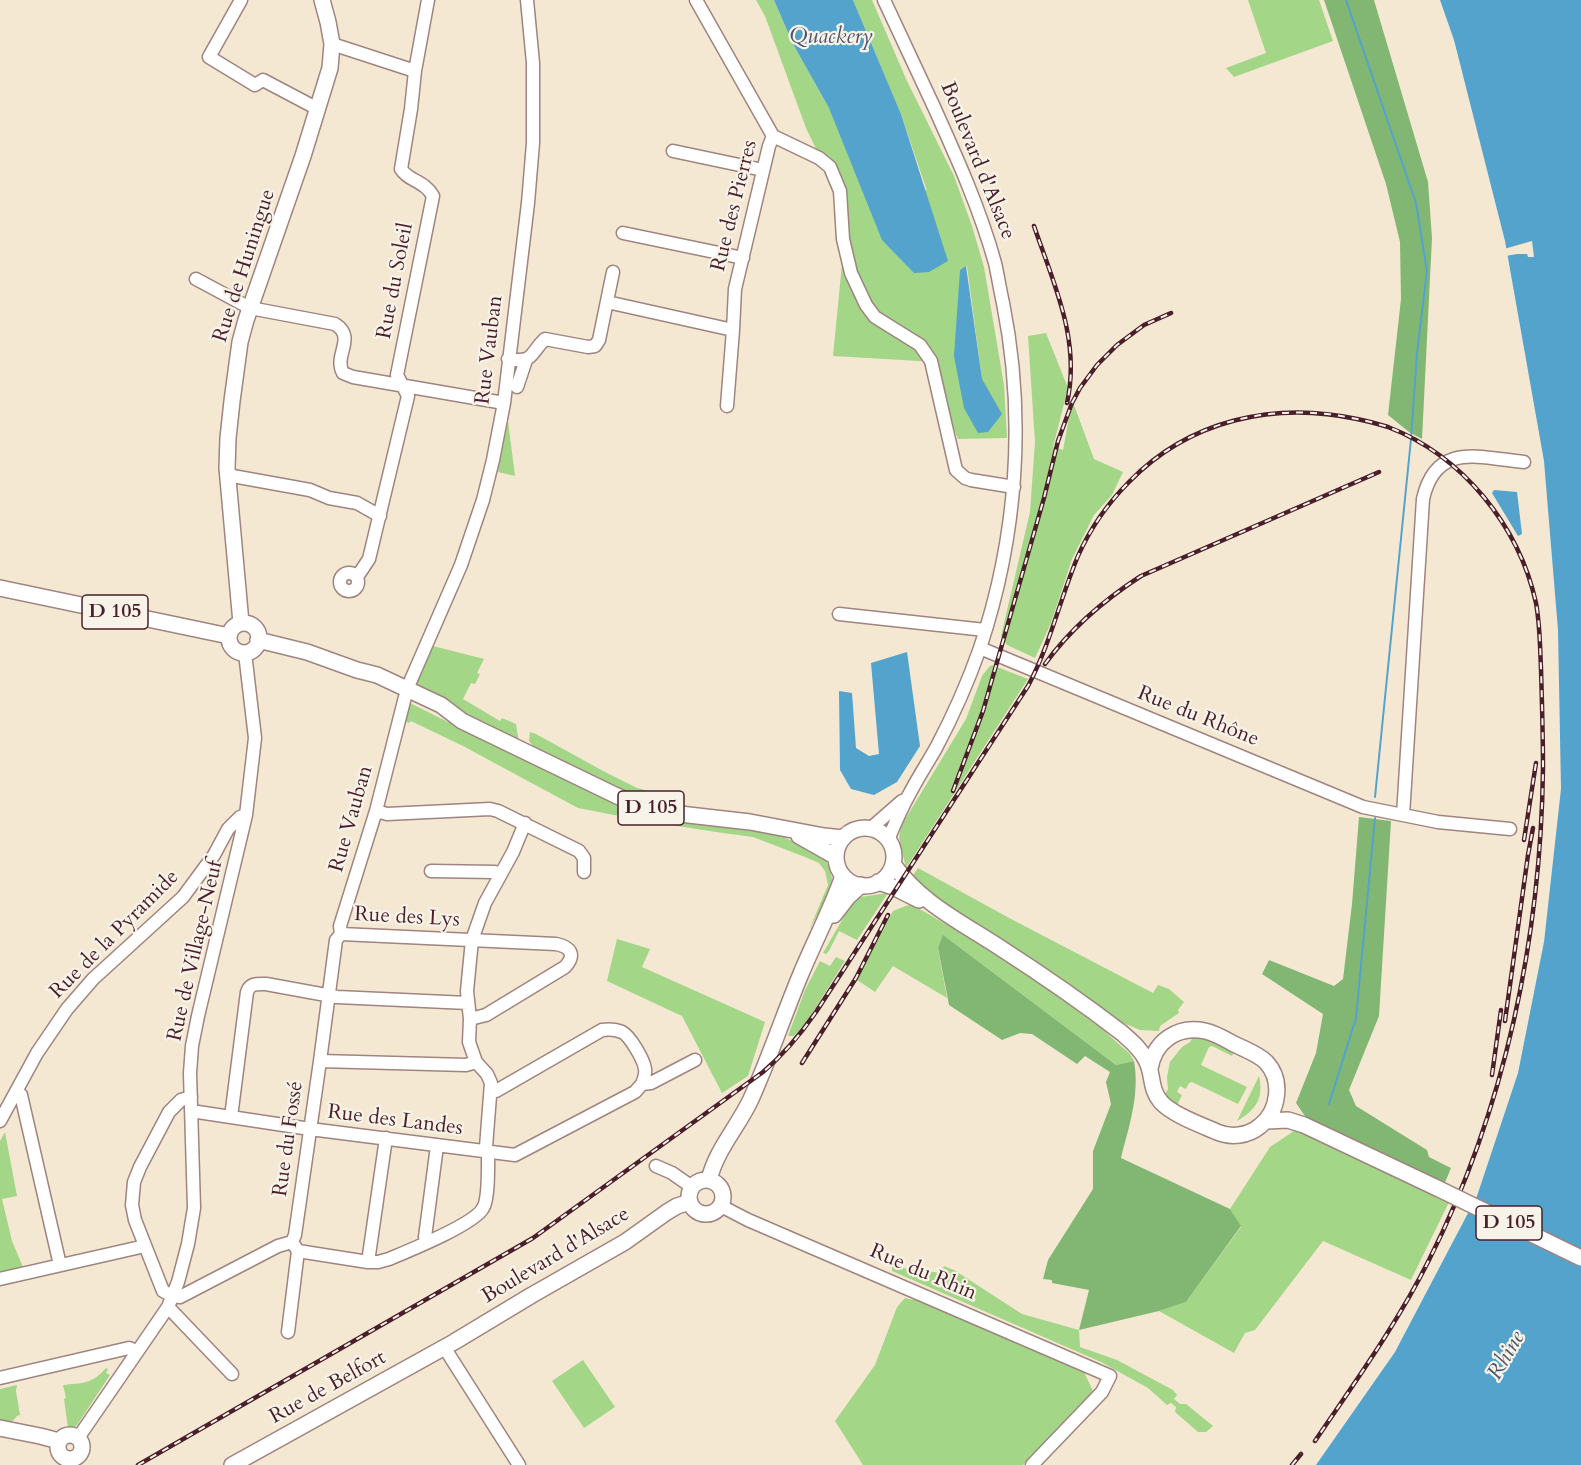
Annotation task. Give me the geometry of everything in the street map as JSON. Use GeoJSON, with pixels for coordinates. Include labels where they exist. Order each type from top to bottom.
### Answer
{"type":"FeatureCollection","features":[{"type":"Feature","properties":{"kind":"main road","name":"Rue de Huningue"},"geometry":{"type":"LineString","coordinates":[[241,623],[227,475],[228,438],[235,377],[240,342],[250,308],[330,68],[332,44],[322,0]]}},
{"type":"Feature","properties":{"kind":"main road","name":"D 105"},"geometry":{"type":"LineString","coordinates":[[0,588],[229,636]]}},
{"type":"Feature","properties":{"kind":"main road"},"geometry":{"type":"LineString","coordinates":[[241,623],[254,627],[258,636],[253,649],[245,653],[234,649],[229,641],[233,628],[241,623]]}},
{"type":"Feature","properties":{"kind":"main road","name":"D 105"},"geometry":{"type":"LineString","coordinates":[[258,640],[307,652],[357,670],[371,681],[406,693],[438,714],[462,721],[641,806],[671,813],[750,822],[843,838]]}},
{"type":"Feature","properties":{"kind":"main road","name":"D 105"},"geometry":{"type":"LineString","coordinates":[[784,829],[836,857]]}},
{"type":"Feature","properties":{"kind":"main road"},"geometry":{"type":"LineString","coordinates":[[870,829],[880,833],[888,840],[893,851],[893,864],[878,882],[861,885],[843,876],[836,857],[843,838],[855,830],[870,829]]}},
{"type":"Feature","properties":{"kind":"main road"},"geometry":{"type":"LineString","coordinates":[[893,864],[906,881],[938,909]]}},
{"type":"Feature","properties":{"kind":"main road"},"geometry":{"type":"LineString","coordinates":[[691,1195],[696,1210],[705,1214],[714,1212],[721,1206],[724,1196],[722,1190],[715,1182],[709,1180],[712,1167],[751,1100],[843,876]]}},
{"type":"Feature","properties":{"kind":"main road"},"geometry":{"type":"LineString","coordinates":[[878,882],[938,909],[1026,964],[1123,1034],[1147,1061],[1151,1081],[1155,1093],[1167,1107],[1178,1114],[1221,1133],[1237,1136],[1258,1128],[1266,1121],[1277,1098],[1273,1072],[1266,1062],[1203,1030],[1179,1031],[1164,1040],[1155,1052],[1149,1069]]}},
{"type":"Feature","properties":{"kind":"main road"},"geometry":{"type":"LineString","coordinates":[[814,945],[848,897],[861,885]]}},
{"type":"Feature","properties":{"kind":"main road"},"geometry":{"type":"LineString","coordinates":[[1123,1034],[1146,1041],[1164,1040]]}},
{"type":"Feature","properties":{"kind":"main road","name":"D 105"},"geometry":{"type":"LineString","coordinates":[[1277,1098],[1288,1113],[1304,1125]]}},
{"type":"Feature","properties":{"kind":"main road","name":"D 105"},"geometry":{"type":"LineString","coordinates":[[1266,1121],[1288,1120],[1304,1125],[1581,1258]]}},
{"type":"Feature","properties":{"kind":"main road","name":"Boulevard d'Alsace"},"geometry":{"type":"LineString","coordinates":[[444,1347],[625,1242],[678,1206],[691,1195],[700,1181],[709,1180]]}},
{"type":"Feature","properties":{"kind":"main road","name":"Rue de Belfort"},"geometry":{"type":"LineString","coordinates":[[232,1465],[444,1347]]}},
{"type":"Feature","properties":{"kind":"main road"},"geometry":{"type":"LineString","coordinates":[[0,1428],[59,1441]]}},
{"type":"Feature","properties":{"kind":"main road"},"geometry":{"type":"LineString","coordinates":[[73,1435],[78,1438],[82,1447],[82,1461],[62,1456],[58,1449],[62,1437],[73,1435]]}},
{"type":"Feature","properties":{"kind":"street"},"geometry":{"type":"LineString","coordinates":[[241,0],[209,57],[255,85],[263,80],[318,109]]}},
{"type":"Feature","properties":{"kind":"street","name":"Rue du Soleil"},"geometry":{"type":"LineString","coordinates":[[357,577],[369,559],[408,396],[397,375],[432,196],[429,189],[416,179],[405,175],[401,169],[428,0]]}},
{"type":"Feature","properties":{"kind":"street","name":"Rue Vauban"},"geometry":{"type":"LineString","coordinates":[[335,949],[376,811],[406,693],[461,565],[483,500],[504,403],[534,143],[532,63],[527,0]]}},
{"type":"Feature","properties":{"kind":"street","name":"Rue des Pierres"},"geometry":{"type":"LineString","coordinates":[[696,0],[773,136],[735,289],[727,406]]}},
{"type":"Feature","properties":{"kind":"street","name":"Boulevard d'Alsace"},"geometry":{"type":"LineString","coordinates":[[884,0],[951,145],[981,219],[995,265],[1007,322],[1012,361],[1016,433],[1010,525],[994,602],[980,648],[954,712],[911,791],[888,840]]}},
{"type":"Feature","properties":{"kind":"street"},"geometry":{"type":"LineString","coordinates":[[332,44],[415,71]]}},
{"type":"Feature","properties":{"kind":"street"},"geometry":{"type":"LineString","coordinates":[[773,136],[830,167],[840,191],[843,239],[851,273],[866,305],[875,317],[920,345],[931,361],[956,470],[971,480],[1014,487]]}},
{"type":"Feature","properties":{"kind":"street"},"geometry":{"type":"LineString","coordinates":[[673,151],[763,170]]}},
{"type":"Feature","properties":{"kind":"street"},"geometry":{"type":"LineString","coordinates":[[623,233],[743,258]]}},
{"type":"Feature","properties":{"kind":"street"},"geometry":{"type":"LineString","coordinates":[[517,387],[526,360],[545,339],[588,347],[595,346],[599,340],[613,272]]}},
{"type":"Feature","properties":{"kind":"street"},"geometry":{"type":"LineString","coordinates":[[196,279],[250,308],[335,324],[342,329],[345,335],[340,368],[343,373],[353,377],[504,403]]}},
{"type":"Feature","properties":{"kind":"street"},"geometry":{"type":"LineString","coordinates":[[607,302],[733,330]]}},
{"type":"Feature","properties":{"kind":"street"},"geometry":{"type":"LineString","coordinates":[[508,358],[526,360]]}},
{"type":"Feature","properties":{"kind":"street"},"geometry":{"type":"LineString","coordinates":[[1403,815],[1423,499],[1426,487],[1437,469],[1453,458],[1467,456],[1524,462]]}},
{"type":"Feature","properties":{"kind":"street"},"geometry":{"type":"LineString","coordinates":[[227,475],[310,490],[329,498],[357,503],[380,516]]}},
{"type":"Feature","properties":{"kind":"street"},"geometry":{"type":"LineString","coordinates":[[839,614],[985,630]]}},
{"type":"Feature","properties":{"kind":"street","name":"Rue du Rhône"},"geometry":{"type":"LineString","coordinates":[[980,648],[1363,807],[1438,822],[1510,829]]}},
{"type":"Feature","properties":{"kind":"street"},"geometry":{"type":"LineString","coordinates":[[245,653],[255,738],[246,815]]}},
{"type":"Feature","properties":{"kind":"street","name":"Boulevard d'Alsace"},"geometry":{"type":"LineString","coordinates":[[870,829],[911,791]]}},
{"type":"Feature","properties":{"kind":"street"},"geometry":{"type":"LineString","coordinates":[[376,811],[387,814],[490,809],[498,811],[579,850],[584,858],[584,872]]}},
{"type":"Feature","properties":{"kind":"street","name":"Rue de la Pyramide"},"geometry":{"type":"LineString","coordinates":[[0,1121],[37,1053],[67,1009],[93,979],[183,897],[214,855],[228,829],[240,817],[246,815]]}},
{"type":"Feature","properties":{"kind":"street","name":"Rue de Village-Neuf"},"geometry":{"type":"LineString","coordinates":[[78,1438],[170,1302],[188,1244],[194,1208],[190,1097],[192,1046],[246,815]]}},
{"type":"Feature","properties":{"kind":"street"},"geometry":{"type":"LineString","coordinates":[[170,1302],[278,1246],[378,1262],[427,1242],[471,1219],[484,1207],[491,1083],[487,1074],[476,1062],[469,1042],[470,1019],[467,991],[472,940],[485,903],[513,852],[525,823]]}},
{"type":"Feature","properties":{"kind":"street"},"geometry":{"type":"LineString","coordinates":[[432,871],[501,874]]}},
{"type":"Feature","properties":{"kind":"street","name":"Rue des Lys"},"geometry":{"type":"LineString","coordinates":[[341,934],[556,944],[569,949],[571,961],[565,967],[486,1015],[470,1019]]}},
{"type":"Feature","properties":{"kind":"street","name":"Rue du Fossé"},"geometry":{"type":"LineString","coordinates":[[288,1332],[295,1235],[335,949]]}},
{"type":"Feature","properties":{"kind":"street"},"geometry":{"type":"LineString","coordinates":[[231,1117],[248,988],[256,984],[329,995],[468,1002]]}},
{"type":"Feature","properties":{"kind":"street"},"geometry":{"type":"LineString","coordinates":[[490,1091],[496,1091],[602,1030],[608,1029],[623,1032],[629,1037],[646,1071],[642,1084]]}},
{"type":"Feature","properties":{"kind":"street","name":"Rue des Landes"},"geometry":{"type":"LineString","coordinates":[[191,1112],[515,1155],[635,1092],[642,1084],[651,1083],[695,1060]]}},
{"type":"Feature","properties":{"kind":"street"},"geometry":{"type":"LineString","coordinates":[[320,1061],[466,1065],[476,1062]]}},
{"type":"Feature","properties":{"kind":"street"},"geometry":{"type":"LineString","coordinates":[[16,1092],[21,1095],[60,1265]]}},
{"type":"Feature","properties":{"kind":"street"},"geometry":{"type":"LineString","coordinates":[[190,1097],[181,1100],[169,1112],[134,1182],[132,1205],[135,1220],[163,1292],[232,1374]]}},
{"type":"Feature","properties":{"kind":"street"},"geometry":{"type":"LineString","coordinates":[[368,1262],[386,1138]]}},
{"type":"Feature","properties":{"kind":"street"},"geometry":{"type":"LineString","coordinates":[[427,1242],[425,1237],[436,1146]]}},
{"type":"Feature","properties":{"kind":"street"},"geometry":{"type":"LineString","coordinates":[[656,1166],[672,1173],[691,1195]]}},
{"type":"Feature","properties":{"kind":"street","name":"Rue du Rhin"},"geometry":{"type":"LineString","coordinates":[[721,1206],[748,1220],[1110,1376],[1102,1392],[1032,1465]]}},
{"type":"Feature","properties":{"kind":"street"},"geometry":{"type":"LineString","coordinates":[[0,1279],[145,1246]]}},
{"type":"Feature","properties":{"kind":"street"},"geometry":{"type":"LineString","coordinates":[[444,1347],[519,1465]]}},
{"type":"Feature","properties":{"kind":"street"},"geometry":{"type":"LineString","coordinates":[[0,1378],[129,1348],[137,1351]]}},
{"type":"Feature","properties":{"kind":"green space"},"geometry":{"type":"Polygon","coordinates":[[[756,0],[774,0],[793,44],[829,108],[927,191],[901,114],[853,0],[872,0],[907,81],[954,176],[972,226],[984,267],[1004,385],[1007,438],[958,439],[946,408],[936,362],[833,356],[842,264],[844,207],[806,128],[765,16],[756,0]],[[967,266],[960,270],[982,379],[967,266]]]}},
{"type":"Feature","properties":{"kind":"green space"},"geometry":{"type":"Polygon","coordinates":[[[1248,0],[1319,0],[1333,41],[1234,77],[1226,68],[1266,53],[1248,0]]]}},
{"type":"Feature","properties":{"kind":"green space"},"geometry":{"type":"Polygon","coordinates":[[[1324,0],[1374,0],[1428,182],[1432,238],[1422,439],[1388,415],[1401,299],[1400,242],[1386,184],[1324,0]]]}},
{"type":"Feature","properties":{"kind":"green space"},"geometry":{"type":"Polygon","coordinates":[[[1046,333],[1068,388],[1053,447],[1063,450],[1074,405],[1094,459],[1123,472],[1112,495],[1094,515],[1072,559],[1051,623],[1035,658],[1007,645],[1001,636],[1030,512],[1035,442],[1028,336],[1046,333]]]}},
{"type":"Feature","properties":{"kind":"green space"},"geometry":{"type":"Polygon","coordinates":[[[508,421],[515,476],[498,472],[508,421]]]}},
{"type":"Feature","properties":{"kind":"green space"},"geometry":{"type":"Polygon","coordinates":[[[433,646],[484,659],[477,673],[480,674],[475,684],[471,683],[463,699],[500,721],[502,718],[516,724],[519,743],[420,693],[413,681],[433,646]]]}},
{"type":"Feature","properties":{"kind":"green space"},"geometry":{"type":"Polygon","coordinates":[[[992,665],[1028,679],[906,868],[899,838],[901,826],[966,719],[982,676],[992,665]]]}},
{"type":"Feature","properties":{"kind":"green space"},"geometry":{"type":"Polygon","coordinates":[[[410,703],[524,760],[596,792],[719,824],[777,834],[816,852],[816,855],[826,860],[834,884],[809,930],[828,885],[825,871],[819,863],[753,837],[645,821],[578,808],[463,746],[411,721],[409,723],[403,721],[406,707],[410,703]]]}},
{"type":"Feature","properties":{"kind":"green space"},"geometry":{"type":"Polygon","coordinates":[[[530,732],[637,788],[676,798],[674,806],[661,806],[638,800],[536,750],[529,741],[530,732]]]}},
{"type":"Feature","properties":{"kind":"green space"},"geometry":{"type":"Polygon","coordinates":[[[1359,817],[1391,821],[1379,1016],[1349,1090],[1356,1106],[1427,1150],[1429,1157],[1451,1168],[1444,1185],[1307,1119],[1296,1103],[1316,1053],[1323,1014],[1262,974],[1269,960],[1334,986],[1343,979],[1359,817]]]}},
{"type":"Feature","properties":{"kind":"green space"},"geometry":{"type":"Polygon","coordinates":[[[918,868],[1153,993],[1158,985],[1169,989],[1184,1002],[1178,1010],[1179,1013],[1160,1026],[1159,1031],[1140,1030],[1116,1020],[926,891],[913,875],[918,868]]]}},
{"type":"Feature","properties":{"kind":"green space"},"geometry":{"type":"Polygon","coordinates":[[[888,893],[857,940],[839,931],[829,951],[826,954],[823,953],[849,908],[860,897],[888,893]]]}},
{"type":"Feature","properties":{"kind":"green space"},"geometry":{"type":"Polygon","coordinates":[[[911,904],[1001,956],[1102,1029],[1130,1054],[1134,1061],[1116,1065],[944,936],[938,949],[947,998],[893,966],[875,992],[857,980],[893,911],[911,904]]]}},
{"type":"Feature","properties":{"kind":"green space"},"geometry":{"type":"Polygon","coordinates":[[[943,935],[1116,1065],[1134,1061],[1135,1098],[1121,1158],[1230,1209],[1241,1226],[1186,1302],[1159,1311],[1079,1330],[1089,1290],[1043,1279],[1048,1260],[1093,1189],[1093,1151],[1111,1104],[1106,1082],[1110,1072],[1085,1056],[1077,1064],[1032,1034],[1020,1033],[1002,1040],[949,1005],[938,948],[943,935]]]}},
{"type":"Feature","properties":{"kind":"green space"},"geometry":{"type":"Polygon","coordinates":[[[617,939],[650,949],[642,967],[765,1022],[748,1076],[722,1093],[682,1016],[607,981],[617,939]]]}},
{"type":"Feature","properties":{"kind":"green space"},"geometry":{"type":"Polygon","coordinates":[[[836,957],[845,961],[806,1023],[794,1036],[788,1036],[805,990],[820,961],[830,966],[836,957]]]}},
{"type":"Feature","properties":{"kind":"green space"},"geometry":{"type":"Polygon","coordinates":[[[1196,1032],[1236,1048],[1232,1056],[1212,1046],[1209,1047],[1201,1065],[1247,1087],[1238,1104],[1192,1082],[1186,1089],[1180,1086],[1177,1092],[1182,1095],[1176,1107],[1163,1098],[1168,1089],[1167,1077],[1170,1062],[1182,1047],[1190,1042],[1196,1032]]]}},
{"type":"Feature","properties":{"kind":"green space"},"geometry":{"type":"Polygon","coordinates":[[[1259,1076],[1260,1091],[1257,1103],[1237,1121],[1259,1076]]]}},
{"type":"Feature","properties":{"kind":"green space"},"geometry":{"type":"Polygon","coordinates":[[[1297,1129],[1449,1202],[1411,1280],[1323,1241],[1255,1330],[1245,1333],[1234,1353],[1159,1311],[1186,1302],[1241,1227],[1230,1209],[1270,1147],[1297,1129]]]}},
{"type":"Feature","properties":{"kind":"green space"},"geometry":{"type":"Polygon","coordinates":[[[5,1132],[17,1196],[2,1199],[12,1241],[23,1267],[0,1273],[0,1141],[5,1132]]]}},
{"type":"Feature","properties":{"kind":"green space"},"geometry":{"type":"Polygon","coordinates":[[[892,1261],[908,1270],[940,1273],[944,1266],[954,1270],[1022,1314],[1079,1330],[1080,1347],[1117,1360],[1173,1390],[1177,1395],[1174,1399],[1180,1404],[1186,1404],[1213,1426],[1206,1432],[1198,1432],[1175,1412],[1176,1407],[1171,1403],[1167,1405],[1148,1388],[1101,1362],[892,1271],[892,1261]]]}},
{"type":"Feature","properties":{"kind":"green space"},"geometry":{"type":"Polygon","coordinates":[[[915,1297],[1084,1372],[1093,1391],[1023,1465],[863,1465],[835,1421],[875,1365],[897,1307],[905,1298],[914,1300],[915,1297]]]}},
{"type":"Feature","properties":{"kind":"green space"},"geometry":{"type":"Polygon","coordinates":[[[583,1360],[615,1407],[584,1428],[552,1381],[583,1360]]]}},
{"type":"Feature","properties":{"kind":"green space"},"geometry":{"type":"Polygon","coordinates":[[[106,1368],[108,1369],[106,1373],[110,1375],[77,1425],[72,1429],[68,1428],[63,1385],[92,1380],[106,1368]]]}},
{"type":"Feature","properties":{"kind":"green space"},"geometry":{"type":"Polygon","coordinates":[[[17,1385],[20,1415],[11,1423],[0,1421],[0,1389],[17,1385]]]}},
{"type":"Feature","properties":{"kind":"water","name":"Quackery"},"geometry":{"type":"Polygon","coordinates":[[[774,0],[853,0],[901,114],[948,261],[929,272],[914,273],[882,240],[829,108],[793,44],[774,0]]]}},
{"type":"Feature","properties":{"kind":"water","name":"Rhine"},"geometry":{"type":"Polygon","coordinates":[[[1440,0],[1581,0],[1581,1465],[1316,1465],[1395,1352],[1477,1196],[1518,1073],[1544,942],[1561,789],[1558,630],[1544,461],[1505,241],[1454,40],[1440,0]]]}},
{"type":"Feature","properties":{"kind":"water"},"geometry":{"type":"Polygon","coordinates":[[[966,266],[982,379],[1002,414],[988,432],[978,433],[964,408],[954,356],[960,270],[966,266]]]}},
{"type":"Feature","properties":{"kind":"water"},"geometry":{"type":"Polygon","coordinates":[[[1494,490],[1517,492],[1522,534],[1518,536],[1492,493],[1494,490]]]}},
{"type":"Feature","properties":{"kind":"water"},"geometry":{"type":"Polygon","coordinates":[[[907,652],[920,746],[897,782],[874,795],[851,789],[840,770],[839,691],[852,693],[856,748],[869,756],[879,754],[871,663],[907,652]]]}},
{"type":"Feature","properties":{"kind":"pier"},"geometry":{"type":"Polygon","coordinates":[[[1532,241],[1534,257],[1528,257],[1527,254],[1506,256],[1504,249],[1532,241]]]}},
{"type":"Feature","properties":{"kind":"waterway"},"geometry":{"type":"LineString","coordinates":[[1346,0],[1416,203],[1427,271],[1417,353],[1411,439],[1375,797]]}},
{"type":"Feature","properties":{"kind":"waterway"},"geometry":{"type":"LineString","coordinates":[[1329,1104],[1356,1018],[1375,818]]}},
{"type":"Feature","properties":{"kind":"railway"},"geometry":{"type":"LineString","coordinates":[[1034,226],[1057,291],[1068,335],[1071,357],[1067,403]]}},
{"type":"Feature","properties":{"kind":"railway"},"geometry":{"type":"LineString","coordinates":[[953,791],[983,711],[1058,441],[1072,403],[1097,365],[1117,345],[1144,325],[1171,313]]}},
{"type":"Feature","properties":{"kind":"railway"},"geometry":{"type":"LineString","coordinates":[[138,1465],[533,1238],[771,1065],[804,1029],[816,1012],[1028,686],[1043,654],[1078,556],[1094,526],[1114,499],[1129,482],[1178,443],[1234,420],[1295,413],[1326,414],[1388,427],[1440,456],[1484,497],[1516,547],[1528,575],[1536,603],[1540,636],[1543,731],[1541,831],[1526,958],[1514,1021],[1479,1143],[1456,1202],[1417,1284],[1375,1352],[1315,1441]]}},
{"type":"Feature","properties":{"kind":"railway"},"geometry":{"type":"LineString","coordinates":[[1045,664],[1066,638],[1089,616],[1141,576],[1379,472]]}},
{"type":"Feature","properties":{"kind":"railway"},"geometry":{"type":"LineString","coordinates":[[1524,840],[1536,763]]}},
{"type":"Feature","properties":{"kind":"railway"},"geometry":{"type":"LineString","coordinates":[[1505,1021],[1533,828]]}},
{"type":"Feature","properties":{"kind":"railway"},"geometry":{"type":"LineString","coordinates":[[802,1063],[856,978],[888,915]]}},
{"type":"Feature","properties":{"kind":"railway"},"geometry":{"type":"LineString","coordinates":[[1492,1075],[1501,1010]]}},
{"type":"Feature","properties":{"kind":"railway"},"geometry":{"type":"LineString","coordinates":[[1292,1465],[1301,1454]]}}]}
